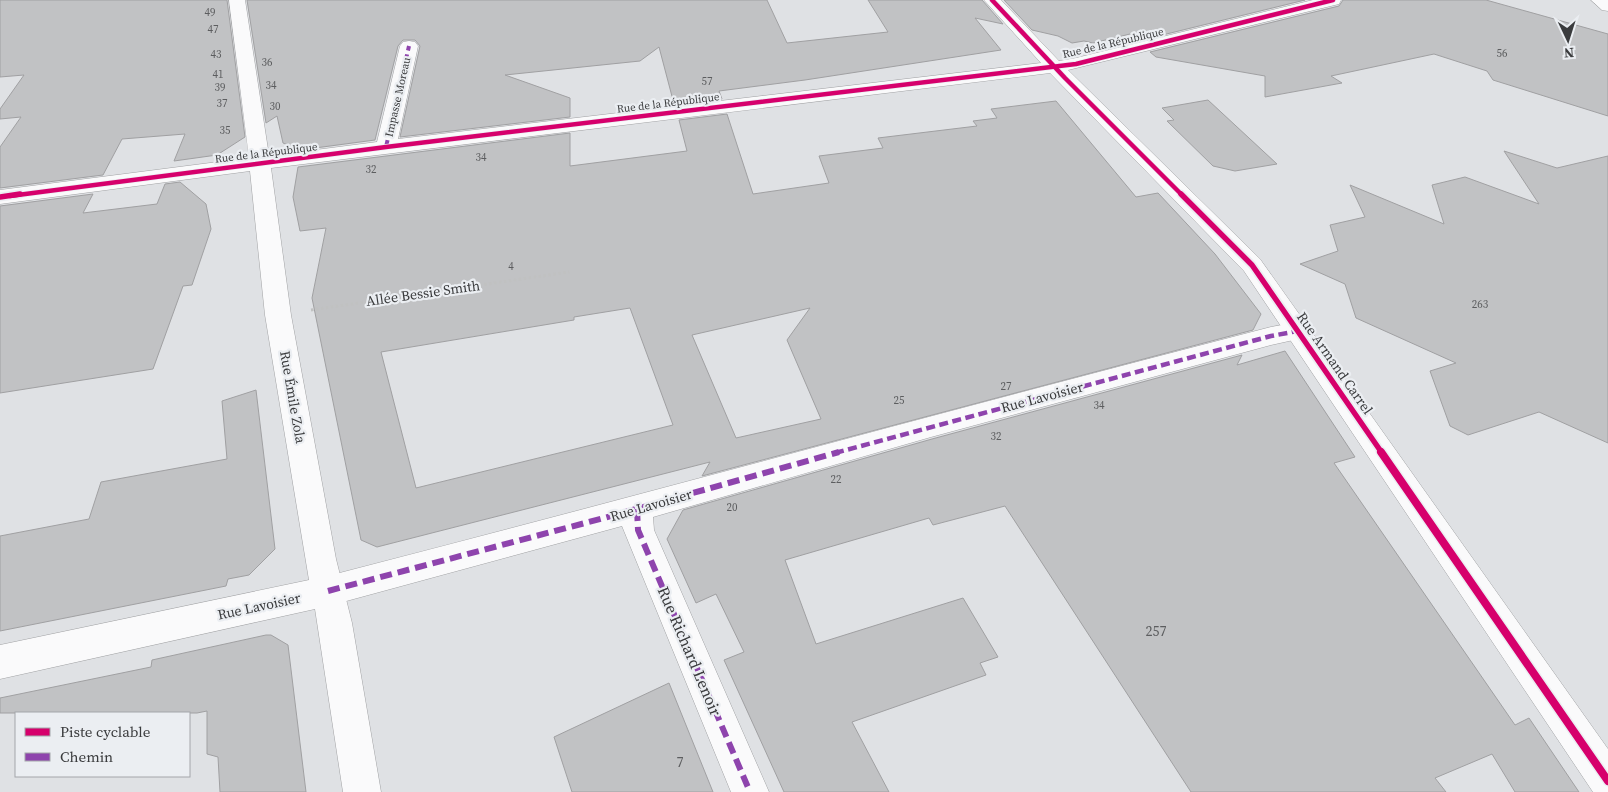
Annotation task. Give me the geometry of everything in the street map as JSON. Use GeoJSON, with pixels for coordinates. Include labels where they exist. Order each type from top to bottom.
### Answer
{"type":"FeatureCollection","features":[{"type":"Feature","properties":{"kind":"street","name":"Rue Émile Zola"},"geometry":{"type":"LineString","coordinates":[[237,0],[260,164],[278,315],[362,792]]}},
{"type":"Feature","properties":{"kind":"street","name":"Rue Armand Carrel"},"geometry":{"type":"LineString","coordinates":[[992,0],[1054,66],[1252,265],[1608,781]]}},
{"type":"Feature","properties":{"kind":"street","name":"Rue de la République"},"geometry":{"type":"LineString","coordinates":[[0,197],[386,147],[1076,64],[1333,0]]}},
{"type":"Feature","properties":{"kind":"street"},"geometry":{"type":"LineString","coordinates":[[1598,0],[1608,6]]}},
{"type":"Feature","properties":{"kind":"street","name":"Impasse Moreau"},"geometry":{"type":"LineString","coordinates":[[386,147],[409,46]]}},
{"type":"Feature","properties":{"kind":"street","name":"Rue Lavoisier"},"geometry":{"type":"LineString","coordinates":[[0,662],[328,591],[637,509],[931,426],[1271,336],[1298,331]]}},
{"type":"Feature","properties":{"kind":"street","name":"Rue Richard Lenoir"},"geometry":{"type":"LineString","coordinates":[[637,509],[638,530],[750,792]]}},
{"type":"Feature","properties":{"kind":"building"},"geometry":{"type":"Polygon","coordinates":[[[0,0],[227,0],[245,137],[217,155],[174,161],[185,134],[122,139],[103,175],[0,188],[0,147],[21,117],[0,119],[0,109],[24,75],[0,77],[0,0]]]}},
{"type":"Feature","properties":{"kind":"building"},"geometry":{"type":"Polygon","coordinates":[[[247,0],[767,0],[787,43],[888,32],[868,0],[982,0],[1003,24],[975,18],[1001,50],[719,91],[722,99],[674,104],[659,47],[640,61],[505,75],[570,98],[570,117],[400,137],[420,46],[415,40],[403,40],[398,46],[375,140],[300,150],[283,143],[277,116],[266,123],[247,0]]]}},
{"type":"Feature","properties":{"kind":"building"},"geometry":{"type":"Polygon","coordinates":[[[1004,0],[1305,0],[1138,41],[1130,34],[1093,43],[1084,41],[1072,43],[1058,36],[1032,30],[1004,0]]]}},
{"type":"Feature","properties":{"kind":"building"},"geometry":{"type":"Polygon","coordinates":[[[1343,0],[1486,0],[1608,34],[1608,116],[1493,80],[1487,71],[1434,54],[1331,76],[1342,83],[1265,97],[1265,76],[1156,57],[1150,52],[1339,6],[1343,0]]]}},
{"type":"Feature","properties":{"kind":"building"},"geometry":{"type":"Polygon","coordinates":[[[1208,100],[1277,164],[1235,171],[1213,166],[1167,121],[1174,120],[1162,108],[1208,100]]]}},
{"type":"Feature","properties":{"kind":"building"},"geometry":{"type":"Polygon","coordinates":[[[1056,101],[1136,197],[1158,193],[1215,254],[1261,314],[1253,330],[702,476],[710,462],[377,547],[361,540],[312,298],[326,228],[300,231],[293,197],[298,167],[570,133],[570,166],[687,151],[679,120],[727,114],[753,194],[829,183],[819,156],[883,148],[878,138],[977,126],[973,121],[997,118],[991,109],[1056,101]],[[630,308],[574,317],[574,320],[381,352],[416,488],[673,425],[630,308]],[[810,308],[692,335],[736,438],[821,419],[787,340],[810,308]]]}},
{"type":"Feature","properties":{"kind":"building"},"geometry":{"type":"Polygon","coordinates":[[[1504,151],[1557,168],[1608,156],[1608,443],[1539,412],[1468,435],[1450,426],[1430,371],[1456,363],[1356,318],[1345,284],[1300,264],[1338,251],[1330,225],[1365,217],[1350,185],[1444,224],[1432,185],[1465,177],[1539,204],[1504,151]]]}},
{"type":"Feature","properties":{"kind":"building"},"geometry":{"type":"Polygon","coordinates":[[[180,182],[206,204],[211,229],[192,285],[183,286],[153,369],[0,393],[0,206],[93,194],[83,213],[157,204],[165,184],[180,182]]]}},
{"type":"Feature","properties":{"kind":"building"},"geometry":{"type":"Polygon","coordinates":[[[1285,351],[1355,457],[1334,463],[1515,725],[1529,718],[1579,792],[1515,792],[1492,754],[1435,778],[1446,792],[1191,792],[1005,506],[933,525],[929,518],[785,560],[816,644],[963,598],[998,657],[980,663],[986,675],[852,722],[889,792],[784,792],[724,660],[744,652],[716,594],[696,603],[667,539],[683,510],[932,439],[1242,355],[1237,365],[1285,351]]]}},
{"type":"Feature","properties":{"kind":"building"},"geometry":{"type":"Polygon","coordinates":[[[256,390],[275,549],[249,575],[228,579],[226,586],[0,631],[0,536],[89,519],[101,482],[227,459],[222,401],[256,390]]]}},
{"type":"Feature","properties":{"kind":"building"},"geometry":{"type":"Polygon","coordinates":[[[266,635],[271,635],[288,645],[306,792],[220,792],[218,757],[207,754],[207,711],[197,713],[0,713],[0,698],[151,667],[152,660],[266,635]]]}},
{"type":"Feature","properties":{"kind":"building"},"geometry":{"type":"Polygon","coordinates":[[[669,683],[713,792],[572,792],[554,737],[669,683]]]}},
{"type":"Feature","properties":{"kind":"marked path"},"geometry":{"type":"LineString","coordinates":[[386,147],[409,46]]}},
{"type":"Feature","properties":{"kind":"marked path"},"geometry":{"type":"LineString","coordinates":[[328,591],[604,518],[931,426],[1271,336],[1298,331]]}},
{"type":"Feature","properties":{"kind":"marked path"},"geometry":{"type":"LineString","coordinates":[[637,509],[638,530],[750,792]]}},
{"type":"Feature","properties":{"kind":"cycle path"},"geometry":{"type":"LineString","coordinates":[[992,0],[1065,78],[1252,265],[1608,781]]}},
{"type":"Feature","properties":{"kind":"cycle path"},"geometry":{"type":"LineString","coordinates":[[0,197],[386,147],[1076,64],[1333,0]]}}]}
